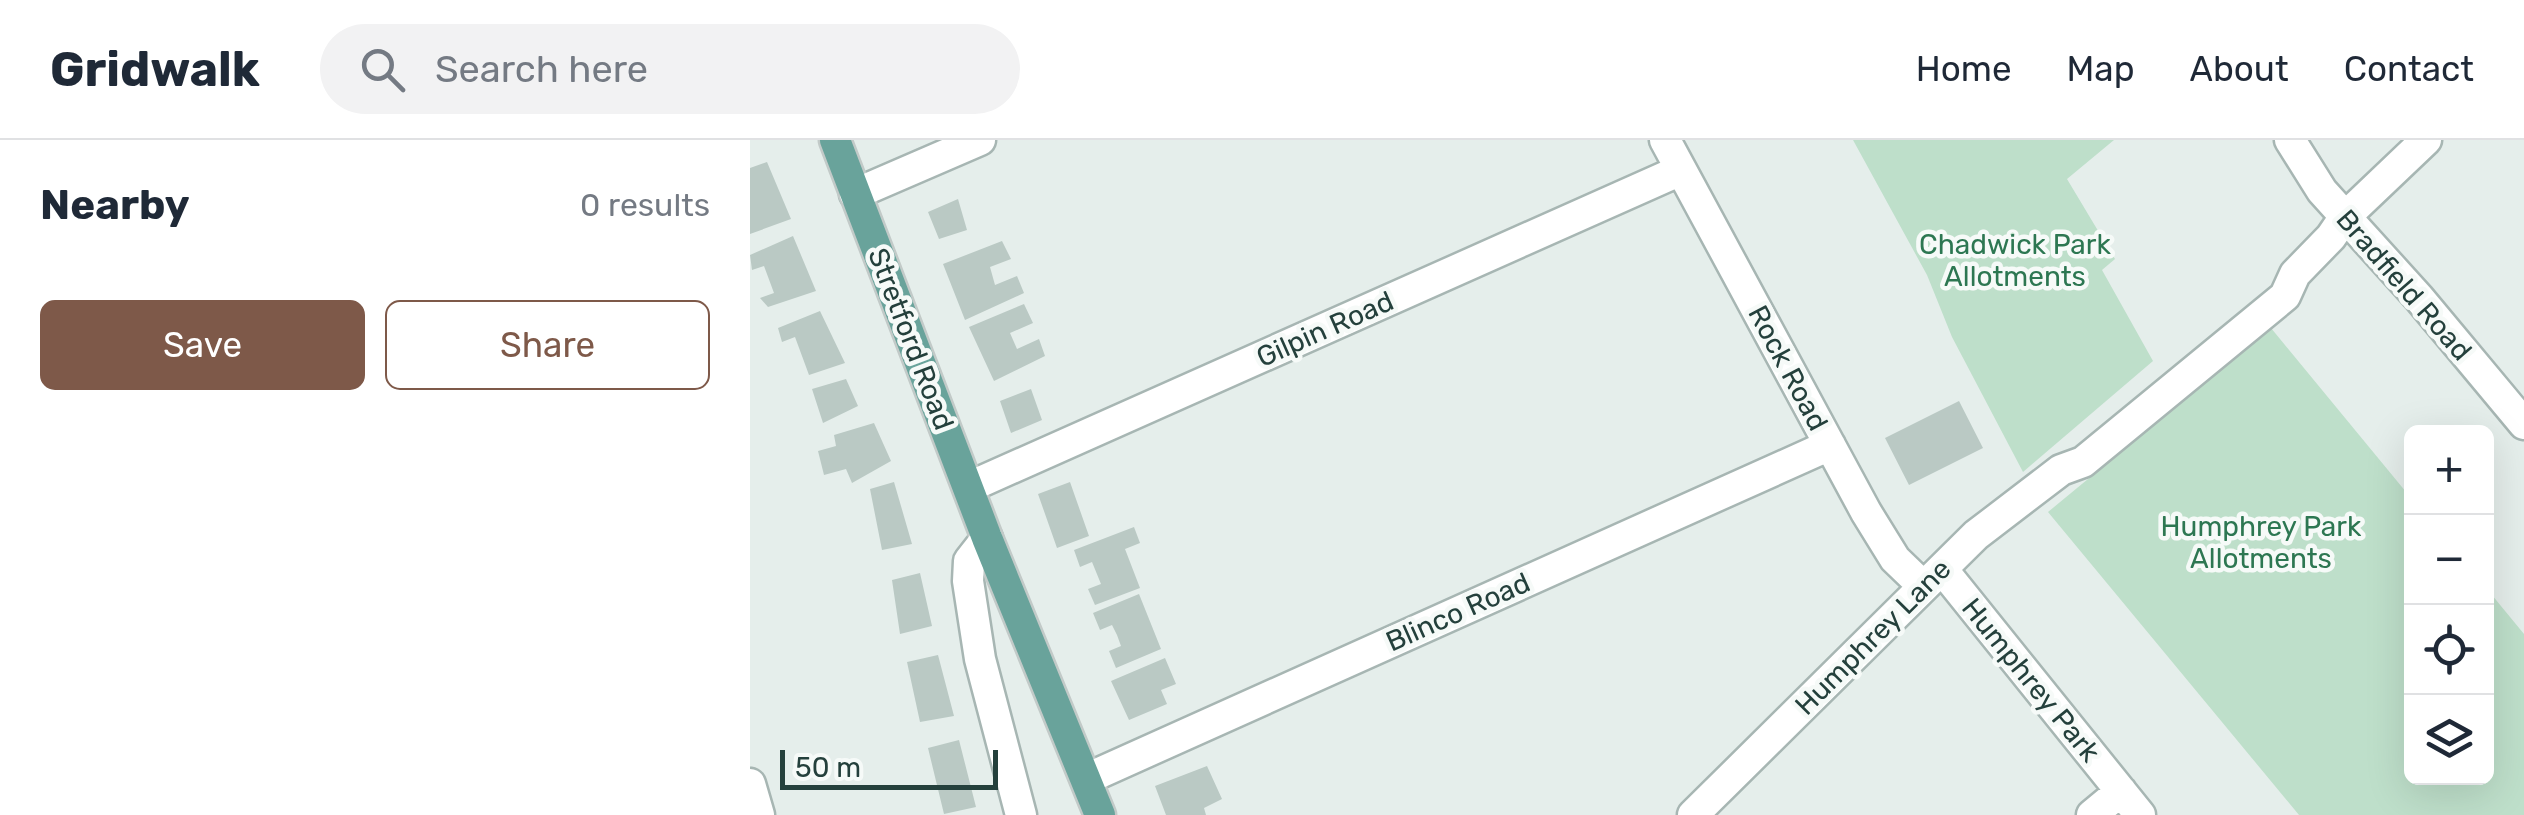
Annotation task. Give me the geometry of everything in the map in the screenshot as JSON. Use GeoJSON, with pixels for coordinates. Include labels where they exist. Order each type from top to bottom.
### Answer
{"type":"FeatureCollection","features":[{"type":"Feature","properties":{"kind":"main road","name":"Stretford Road"},"geometry":{"type":"LineString","coordinates":[[834,140],[987,538],[1100,815]]}},
{"type":"Feature","properties":{"kind":"street"},"geometry":{"type":"LineString","coordinates":[[855,194],[980,140]]}},
{"type":"Feature","properties":{"kind":"street","name":"Rock Road"},"geometry":{"type":"LineString","coordinates":[[1666,140],[1894,559],[1933,578]]}},
{"type":"Feature","properties":{"kind":"street","name":"Bradfield Road"},"geometry":{"type":"LineString","coordinates":[[2290,140],[2322,192],[2419,298],[2524,424]]}},
{"type":"Feature","properties":{"kind":"street","name":"Humphrey Lane"},"geometry":{"type":"LineString","coordinates":[[1693,815],[1976,535],[2061,470],[2075,452],[2274,281],[2295,274],[2331,238],[2344,218],[2426,140]]}},
{"type":"Feature","properties":{"kind":"street","name":"Gilpin Road"},"geometry":{"type":"LineString","coordinates":[[969,488],[1681,170]]}},
{"type":"Feature","properties":{"kind":"street","name":"Blinco Road"},"geometry":{"type":"LineString","coordinates":[[1086,779],[1830,446]]}},
{"type":"Feature","properties":{"kind":"street"},"geometry":{"type":"LineString","coordinates":[[987,538],[969,560],[968,581],[980,659],[1022,815]]}},
{"type":"Feature","properties":{"kind":"street","name":"Humphrey Park"},"geometry":{"type":"LineString","coordinates":[[1933,578],[2130,803],[2092,815]]}},
{"type":"Feature","properties":{"kind":"street"},"geometry":{"type":"LineString","coordinates":[[750,784],[759,815]]}},
{"type":"Feature","properties":{"kind":"green space","name":"Chadwick Park Allotments"},"geometry":{"type":"Polygon","coordinates":[[[1853,140],[2114,140],[2067,179],[2115,259],[2102,270],[2153,361],[2023,472],[1952,337],[1927,275],[1853,140]]]}},
{"type":"Feature","properties":{"kind":"green space","name":"Humphrey Park Allotments"},"geometry":{"type":"Polygon","coordinates":[[[2271,328],[2404,490],[2404,785],[2494,785],[2494,598],[2524,634],[2524,815],[2299,815],[2048,512],[2271,328]]]}},
{"type":"Feature","properties":{"kind":"building"},"geometry":{"type":"Polygon","coordinates":[[[767,162],[791,219],[750,234],[750,168],[767,162]]]}},
{"type":"Feature","properties":{"kind":"building"},"geometry":{"type":"Polygon","coordinates":[[[958,199],[967,230],[939,239],[928,212],[958,199]]]}},
{"type":"Feature","properties":{"kind":"building"},"geometry":{"type":"Polygon","coordinates":[[[793,236],[816,291],[768,307],[760,298],[774,293],[764,266],[752,270],[750,255],[793,236]]]}},
{"type":"Feature","properties":{"kind":"building"},"geometry":{"type":"Polygon","coordinates":[[[1002,241],[1011,259],[990,267],[995,285],[1017,276],[1024,293],[965,320],[943,264],[1002,241]]]}},
{"type":"Feature","properties":{"kind":"building"},"geometry":{"type":"Polygon","coordinates":[[[1024,304],[1033,323],[1010,333],[1017,349],[1039,339],[1045,356],[994,381],[969,327],[1024,304]]]}},
{"type":"Feature","properties":{"kind":"building"},"geometry":{"type":"Polygon","coordinates":[[[820,311],[845,363],[809,375],[795,337],[782,342],[778,328],[820,311]]]}},
{"type":"Feature","properties":{"kind":"building"},"geometry":{"type":"Polygon","coordinates":[[[846,379],[858,406],[823,423],[812,389],[846,379]]]}},
{"type":"Feature","properties":{"kind":"building"},"geometry":{"type":"Polygon","coordinates":[[[1031,389],[1042,420],[1011,433],[1000,401],[1031,389]]]}},
{"type":"Feature","properties":{"kind":"building"},"geometry":{"type":"Polygon","coordinates":[[[1959,401],[1983,448],[1909,485],[1885,438],[1959,401]]]}},
{"type":"Feature","properties":{"kind":"building"},"geometry":{"type":"Polygon","coordinates":[[[874,423],[891,461],[852,483],[846,469],[824,475],[818,451],[836,446],[834,435],[874,423]]]}},
{"type":"Feature","properties":{"kind":"building"},"geometry":{"type":"Polygon","coordinates":[[[894,482],[912,544],[882,550],[870,489],[894,482]]]}},
{"type":"Feature","properties":{"kind":"building"},"geometry":{"type":"Polygon","coordinates":[[[1070,482],[1089,536],[1057,548],[1038,494],[1070,482]]]}},
{"type":"Feature","properties":{"kind":"building"},"geometry":{"type":"Polygon","coordinates":[[[1134,527],[1140,543],[1125,549],[1140,588],[1095,605],[1088,589],[1101,584],[1092,562],[1080,567],[1074,550],[1134,527]]]}},
{"type":"Feature","properties":{"kind":"building"},"geometry":{"type":"Polygon","coordinates":[[[920,573],[932,626],[900,634],[892,580],[920,573]]]}},
{"type":"Feature","properties":{"kind":"building"},"geometry":{"type":"Polygon","coordinates":[[[1139,594],[1161,649],[1116,668],[1109,651],[1121,646],[1117,635],[1112,625],[1100,630],[1093,613],[1139,594]]]}},
{"type":"Feature","properties":{"kind":"building"},"geometry":{"type":"Polygon","coordinates":[[[938,655],[954,716],[920,722],[907,662],[938,655]]]}},
{"type":"Feature","properties":{"kind":"building"},"geometry":{"type":"Polygon","coordinates":[[[1165,658],[1176,684],[1161,690],[1167,704],[1129,720],[1111,681],[1165,658]]]}},
{"type":"Feature","properties":{"kind":"building"},"geometry":{"type":"Polygon","coordinates":[[[959,740],[976,807],[944,814],[928,748],[959,740]]]}},
{"type":"Feature","properties":{"kind":"building"},"geometry":{"type":"Polygon","coordinates":[[[1207,766],[1222,799],[1204,808],[1206,815],[1166,815],[1155,786],[1207,766]]]}}]}
